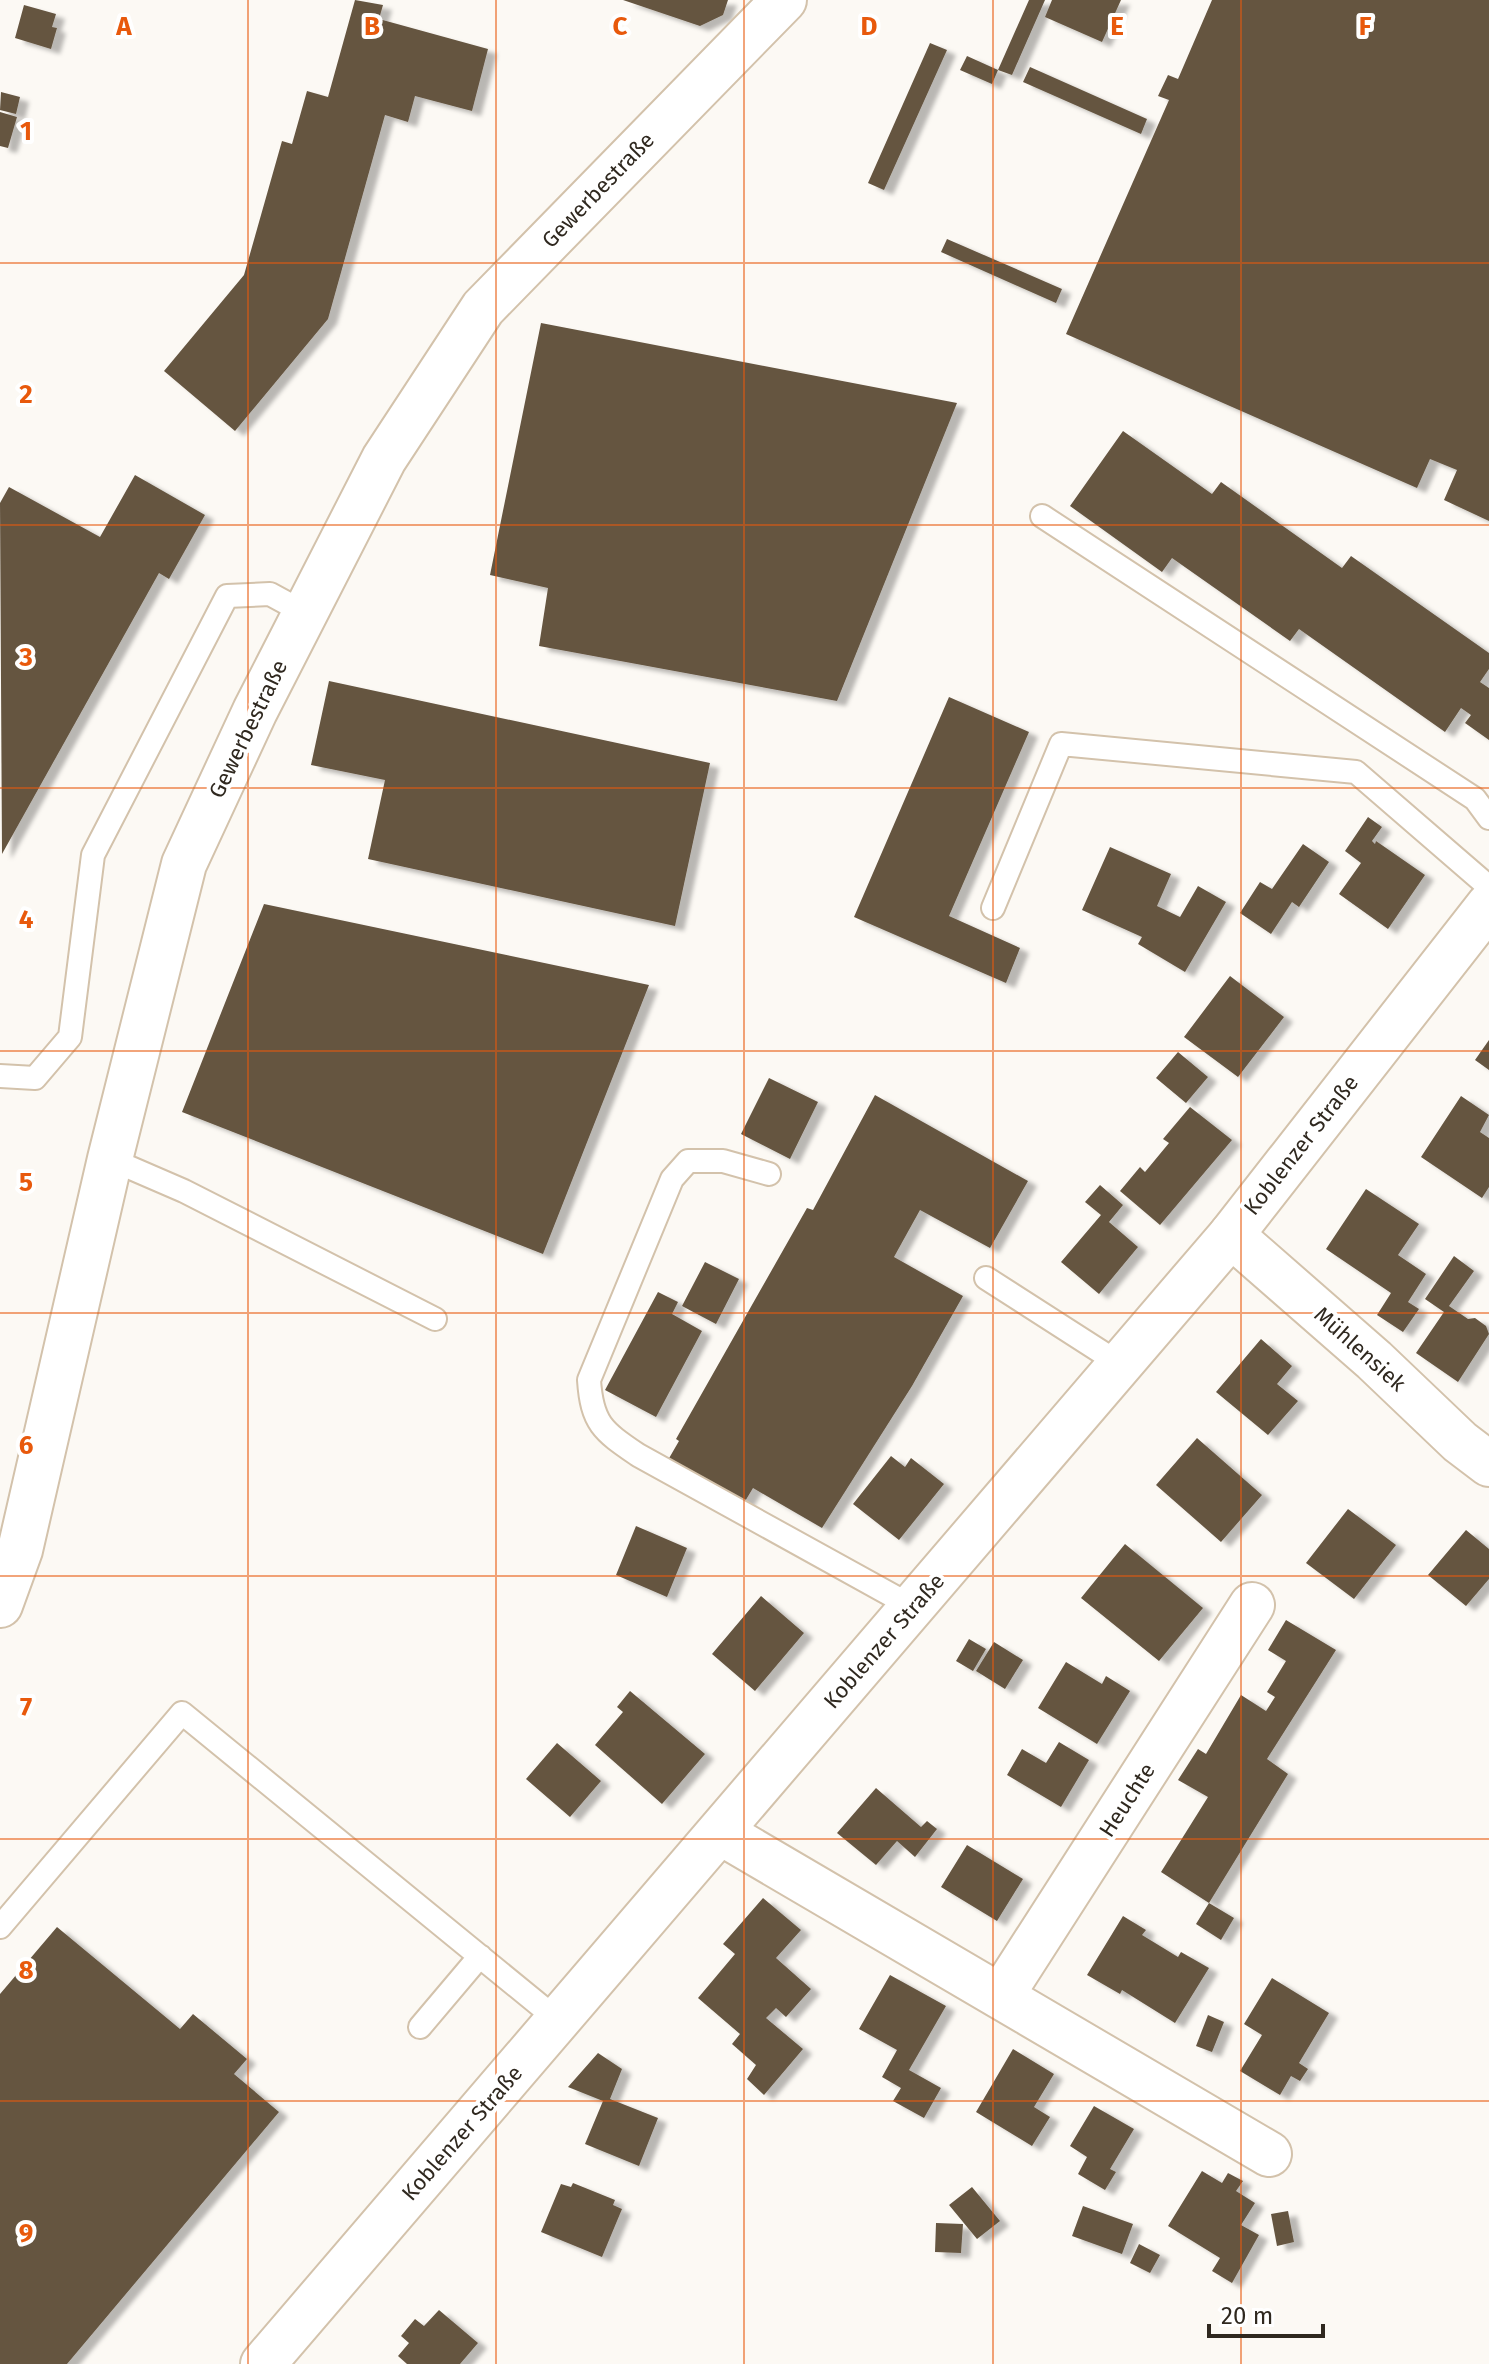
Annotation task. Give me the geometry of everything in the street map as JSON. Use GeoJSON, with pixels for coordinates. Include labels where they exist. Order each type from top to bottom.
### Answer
{"type":"FeatureCollection","features":[{"type":"Feature","properties":{"kind":"street","name":"Gewerbestraße"},"geometry":{"type":"LineString","coordinates":[[0,1605],[10,1542],[184,864],[305,613],[384,459],[483,308],[784,0]]}},
{"type":"Feature","properties":{"kind":"street","name":"Koblenzer Straße"},"geometry":{"type":"LineString","coordinates":[[263,2364],[1231,1235],[1489,905]]}},
{"type":"Feature","properties":{"kind":"street","name":"Mühlensiek"},"geometry":{"type":"LineString","coordinates":[[1231,1235],[1374,1360],[1460,1442],[1489,1464]]}},
{"type":"Feature","properties":{"kind":"street","name":"Heuchte"},"geometry":{"type":"LineString","coordinates":[[1001,1996],[1252,1605]]}},
{"type":"Feature","properties":{"kind":"street"},"geometry":{"type":"LineString","coordinates":[[720,1832],[1269,2154]]}},
{"type":"Feature","properties":{"kind":"lane"},"geometry":{"type":"LineString","coordinates":[[1042,516],[1475,799],[1489,818]]}},
{"type":"Feature","properties":{"kind":"lane"},"geometry":{"type":"LineString","coordinates":[[0,1076],[35,1078],[70,1037],[93,855],[227,596],[270,594],[305,613]]}},
{"type":"Feature","properties":{"kind":"lane"},"geometry":{"type":"LineString","coordinates":[[993,908],[1061,744],[1356,772],[1489,887]]}},
{"type":"Feature","properties":{"kind":"lane"},"geometry":{"type":"LineString","coordinates":[[110,1159],[184,1191],[435,1319]]}},
{"type":"Feature","properties":{"kind":"lane"},"geometry":{"type":"LineString","coordinates":[[769,1174],[723,1161],[688,1161],[672,1179],[589,1380],[591,1410],[605,1432],[638,1455],[913,1607]]}},
{"type":"Feature","properties":{"kind":"lane"},"geometry":{"type":"LineString","coordinates":[[986,1278],[1120,1364]]}},
{"type":"Feature","properties":{"kind":"lane"},"geometry":{"type":"LineString","coordinates":[[0,1927],[182,1713],[559,2021]]}},
{"type":"Feature","properties":{"kind":"lane"},"geometry":{"type":"LineString","coordinates":[[420,2027],[480,1956]]}},
{"type":"Feature","properties":{"kind":"building"},"geometry":{"type":"Polygon","coordinates":[[[355,0],[383,5],[379,19],[488,49],[472,111],[415,96],[408,122],[385,115],[328,319],[235,431],[164,371],[244,275],[282,141],[292,144],[307,91],[328,97],[355,0]]]}},
{"type":"Feature","properties":{"kind":"building"},"geometry":{"type":"Polygon","coordinates":[[[623,0],[728,0],[723,15],[700,26],[623,0]]]}},
{"type":"Feature","properties":{"kind":"building"},"geometry":{"type":"Polygon","coordinates":[[[1029,0],[1045,0],[1012,75],[998,70],[1029,0]]]}},
{"type":"Feature","properties":{"kind":"building"},"geometry":{"type":"Polygon","coordinates":[[[1052,0],[1121,0],[1102,42],[1045,17],[1052,0]]]}},
{"type":"Feature","properties":{"kind":"building"},"geometry":{"type":"Polygon","coordinates":[[[1212,0],[1489,0],[1489,521],[1444,500],[1457,470],[1430,459],[1417,488],[1066,334],[1169,100],[1158,96],[1168,75],[1178,79],[1212,0]]]}},
{"type":"Feature","properties":{"kind":"building"},"geometry":{"type":"Polygon","coordinates":[[[24,5],[56,14],[52,27],[57,28],[51,49],[15,38],[24,5]]]}},
{"type":"Feature","properties":{"kind":"building"},"geometry":{"type":"Polygon","coordinates":[[[930,43],[947,50],[884,190],[868,183],[930,43]]]}},
{"type":"Feature","properties":{"kind":"building"},"geometry":{"type":"Polygon","coordinates":[[[967,56],[998,70],[992,84],[960,70],[967,56]]]}},
{"type":"Feature","properties":{"kind":"building"},"geometry":{"type":"Polygon","coordinates":[[[1030,67],[1147,119],[1141,134],[1023,82],[1030,67]]]}},
{"type":"Feature","properties":{"kind":"building"},"geometry":{"type":"Polygon","coordinates":[[[1,92],[20,97],[16,114],[0,110],[1,92]]]}},
{"type":"Feature","properties":{"kind":"building"},"geometry":{"type":"Polygon","coordinates":[[[0,112],[17,117],[8,148],[0,146],[0,112]]]}},
{"type":"Feature","properties":{"kind":"building"},"geometry":{"type":"Polygon","coordinates":[[[947,239],[1062,289],[1056,303],[941,252],[947,239]]]}},
{"type":"Feature","properties":{"kind":"building"},"geometry":{"type":"Polygon","coordinates":[[[541,323],[957,403],[837,701],[539,646],[548,588],[490,575],[541,323]]]}},
{"type":"Feature","properties":{"kind":"building"},"geometry":{"type":"Polygon","coordinates":[[[1123,431],[1212,494],[1221,482],[1342,568],[1351,556],[1489,653],[1489,669],[1480,682],[1489,688],[1489,740],[1465,723],[1471,715],[1461,708],[1445,732],[1299,629],[1290,641],[1172,558],[1162,572],[1070,506],[1123,431]]]}},
{"type":"Feature","properties":{"kind":"building"},"geometry":{"type":"Polygon","coordinates":[[[135,475],[205,515],[169,579],[159,573],[2,854],[0,503],[9,487],[100,537],[135,475]]]}},
{"type":"Feature","properties":{"kind":"building"},"geometry":{"type":"Polygon","coordinates":[[[329,681],[710,763],[675,926],[368,859],[385,780],[311,765],[329,681]]]}},
{"type":"Feature","properties":{"kind":"building"},"geometry":{"type":"Polygon","coordinates":[[[949,697],[1029,732],[949,916],[1020,948],[1006,983],[854,917],[949,697]]]}},
{"type":"Feature","properties":{"kind":"building"},"geometry":{"type":"Polygon","coordinates":[[[1368,817],[1382,827],[1372,841],[1425,875],[1388,929],[1339,894],[1361,863],[1345,851],[1368,817]]]}},
{"type":"Feature","properties":{"kind":"building"},"geometry":{"type":"Polygon","coordinates":[[[1303,844],[1329,862],[1299,907],[1292,902],[1271,934],[1240,913],[1260,882],[1272,889],[1303,844]]]}},
{"type":"Feature","properties":{"kind":"building"},"geometry":{"type":"Polygon","coordinates":[[[1110,847],[1171,874],[1157,906],[1180,917],[1198,886],[1226,902],[1185,972],[1138,944],[1142,937],[1082,910],[1110,847]]]}},
{"type":"Feature","properties":{"kind":"building"},"geometry":{"type":"Polygon","coordinates":[[[264,904],[649,985],[543,1254],[182,1112],[264,904]]]}},
{"type":"Feature","properties":{"kind":"building"},"geometry":{"type":"Polygon","coordinates":[[[1230,976],[1284,1017],[1238,1077],[1184,1037],[1230,976]]]}},
{"type":"Feature","properties":{"kind":"building"},"geometry":{"type":"Polygon","coordinates":[[[1489,1040],[1489,1070],[1475,1060],[1489,1040]]]}},
{"type":"Feature","properties":{"kind":"building"},"geometry":{"type":"Polygon","coordinates":[[[1178,1052],[1208,1077],[1186,1103],[1156,1078],[1178,1052]]]}},
{"type":"Feature","properties":{"kind":"building"},"geometry":{"type":"Polygon","coordinates":[[[769,1078],[818,1102],[790,1159],[741,1134],[769,1078]]]}},
{"type":"Feature","properties":{"kind":"building"},"geometry":{"type":"Polygon","coordinates":[[[875,1095],[1028,1181],[990,1248],[920,1210],[894,1257],[963,1296],[912,1386],[822,1528],[753,1488],[744,1503],[668,1460],[679,1441],[676,1439],[731,1342],[807,1208],[813,1210],[875,1095]]]}},
{"type":"Feature","properties":{"kind":"building"},"geometry":{"type":"Polygon","coordinates":[[[1461,1096],[1489,1115],[1480,1132],[1489,1138],[1489,1187],[1482,1198],[1421,1157],[1461,1096]]]}},
{"type":"Feature","properties":{"kind":"building"},"geometry":{"type":"Polygon","coordinates":[[[1190,1107],[1232,1140],[1160,1225],[1120,1191],[1140,1167],[1145,1172],[1169,1143],[1163,1139],[1190,1107]]]}},
{"type":"Feature","properties":{"kind":"building"},"geometry":{"type":"Polygon","coordinates":[[[1100,1185],[1123,1205],[1109,1222],[1138,1247],[1099,1294],[1061,1262],[1101,1215],[1085,1202],[1100,1185]]]}},
{"type":"Feature","properties":{"kind":"building"},"geometry":{"type":"Polygon","coordinates":[[[1366,1189],[1419,1224],[1398,1255],[1426,1274],[1408,1302],[1419,1309],[1403,1332],[1377,1315],[1391,1293],[1326,1249],[1366,1189]]]}},
{"type":"Feature","properties":{"kind":"building"},"geometry":{"type":"Polygon","coordinates":[[[1454,1256],[1474,1271],[1449,1306],[1468,1319],[1475,1318],[1486,1326],[1489,1334],[1458,1382],[1416,1353],[1444,1312],[1425,1299],[1454,1256]]]}},
{"type":"Feature","properties":{"kind":"building"},"geometry":{"type":"Polygon","coordinates":[[[705,1262],[739,1279],[716,1324],[682,1306],[705,1262]]]}},
{"type":"Feature","properties":{"kind":"building"},"geometry":{"type":"Polygon","coordinates":[[[658,1292],[678,1302],[672,1314],[702,1331],[656,1417],[605,1390],[658,1292]]]}},
{"type":"Feature","properties":{"kind":"building"},"geometry":{"type":"Polygon","coordinates":[[[1261,1339],[1292,1366],[1277,1384],[1298,1401],[1268,1435],[1216,1392],[1261,1339]]]}},
{"type":"Feature","properties":{"kind":"building"},"geometry":{"type":"Polygon","coordinates":[[[1197,1438],[1262,1495],[1221,1542],[1156,1485],[1197,1438]]]}},
{"type":"Feature","properties":{"kind":"building"},"geometry":{"type":"Polygon","coordinates":[[[891,1456],[905,1467],[911,1458],[944,1484],[899,1540],[853,1504],[891,1456]]]}},
{"type":"Feature","properties":{"kind":"building"},"geometry":{"type":"Polygon","coordinates":[[[1348,1509],[1396,1545],[1354,1599],[1306,1563],[1348,1509]]]}},
{"type":"Feature","properties":{"kind":"building"},"geometry":{"type":"Polygon","coordinates":[[[636,1526],[687,1548],[667,1597],[616,1575],[636,1526]]]}},
{"type":"Feature","properties":{"kind":"building"},"geometry":{"type":"Polygon","coordinates":[[[1466,1530],[1489,1549],[1489,1579],[1466,1606],[1428,1575],[1466,1530]]]}},
{"type":"Feature","properties":{"kind":"building"},"geometry":{"type":"Polygon","coordinates":[[[1125,1544],[1203,1608],[1159,1661],[1081,1598],[1125,1544]]]}},
{"type":"Feature","properties":{"kind":"building"},"geometry":{"type":"Polygon","coordinates":[[[761,1596],[804,1633],[755,1691],[712,1654],[761,1596]]]}},
{"type":"Feature","properties":{"kind":"building"},"geometry":{"type":"Polygon","coordinates":[[[1286,1620],[1336,1650],[1267,1759],[1288,1774],[1209,1903],[1161,1872],[1208,1797],[1178,1780],[1198,1749],[1206,1754],[1241,1695],[1266,1711],[1275,1697],[1267,1692],[1286,1661],[1268,1650],[1286,1620]]]}},
{"type":"Feature","properties":{"kind":"building"},"geometry":{"type":"Polygon","coordinates":[[[969,1639],[986,1649],[973,1671],[956,1661],[969,1639]]]}},
{"type":"Feature","properties":{"kind":"building"},"geometry":{"type":"Polygon","coordinates":[[[994,1642],[1023,1660],[1005,1689],[976,1671],[994,1642]]]}},
{"type":"Feature","properties":{"kind":"building"},"geometry":{"type":"Polygon","coordinates":[[[1066,1662],[1102,1684],[1106,1676],[1130,1691],[1097,1744],[1038,1708],[1066,1662]]]}},
{"type":"Feature","properties":{"kind":"building"},"geometry":{"type":"Polygon","coordinates":[[[630,1691],[705,1754],[662,1804],[595,1745],[623,1712],[617,1707],[630,1691]]]}},
{"type":"Feature","properties":{"kind":"building"},"geometry":{"type":"Polygon","coordinates":[[[1059,1742],[1089,1760],[1061,1807],[1007,1775],[1022,1749],[1046,1763],[1059,1742]]]}},
{"type":"Feature","properties":{"kind":"building"},"geometry":{"type":"Polygon","coordinates":[[[557,1743],[601,1781],[570,1817],[526,1779],[557,1743]]]}},
{"type":"Feature","properties":{"kind":"building"},"geometry":{"type":"Polygon","coordinates":[[[876,1788],[921,1827],[927,1821],[937,1829],[915,1857],[897,1841],[876,1865],[837,1833],[876,1788]]]}},
{"type":"Feature","properties":{"kind":"building"},"geometry":{"type":"Polygon","coordinates":[[[967,1845],[1023,1879],[997,1921],[941,1887],[967,1845]]]}},
{"type":"Feature","properties":{"kind":"building"},"geometry":{"type":"Polygon","coordinates":[[[763,1898],[801,1930],[776,1958],[811,1989],[786,2017],[776,2008],[766,2018],[803,2049],[764,2095],[747,2079],[756,2065],[732,2044],[740,2034],[698,1998],[735,1954],[723,1944],[763,1898]]]}},
{"type":"Feature","properties":{"kind":"building"},"geometry":{"type":"Polygon","coordinates":[[[1209,1903],[1234,1918],[1221,1940],[1196,1924],[1209,1903]]]}},
{"type":"Feature","properties":{"kind":"building"},"geometry":{"type":"Polygon","coordinates":[[[1123,1916],[1146,1930],[1142,1935],[1178,1957],[1181,1952],[1209,1968],[1175,2023],[1122,1990],[1120,1994],[1087,1975],[1123,1916]]]}},
{"type":"Feature","properties":{"kind":"building"},"geometry":{"type":"Polygon","coordinates":[[[57,1927],[180,2029],[193,2014],[247,2059],[234,2074],[279,2112],[67,2364],[0,2364],[0,1994],[57,1927]]]}},
{"type":"Feature","properties":{"kind":"building"},"geometry":{"type":"Polygon","coordinates":[[[890,1975],[946,2006],[909,2070],[941,2088],[924,2118],[893,2101],[901,2088],[882,2077],[897,2050],[859,2029],[890,1975]]]}},
{"type":"Feature","properties":{"kind":"building"},"geometry":{"type":"Polygon","coordinates":[[[1272,1978],[1329,2013],[1299,2063],[1308,2069],[1300,2081],[1291,2076],[1280,2095],[1240,2071],[1262,2035],[1244,2024],[1272,1978]]]}},
{"type":"Feature","properties":{"kind":"building"},"geometry":{"type":"Polygon","coordinates":[[[1208,2015],[1224,2022],[1212,2052],[1196,2046],[1208,2015]]]}},
{"type":"Feature","properties":{"kind":"building"},"geometry":{"type":"Polygon","coordinates":[[[1013,2049],[1054,2074],[1034,2107],[1050,2117],[1032,2146],[976,2112],[1013,2049]]]}},
{"type":"Feature","properties":{"kind":"building"},"geometry":{"type":"Polygon","coordinates":[[[598,2053],[622,2069],[610,2099],[658,2118],[639,2166],[585,2144],[603,2101],[568,2087],[598,2053]]]}},
{"type":"Feature","properties":{"kind":"building"},"geometry":{"type":"Polygon","coordinates":[[[1094,2106],[1134,2129],[1110,2169],[1116,2172],[1105,2190],[1078,2174],[1087,2157],[1070,2146],[1094,2106]]]}},
{"type":"Feature","properties":{"kind":"building"},"geometry":{"type":"Polygon","coordinates":[[[1202,2171],[1222,2183],[1228,2173],[1243,2181],[1236,2191],[1255,2203],[1241,2225],[1259,2235],[1232,2283],[1212,2271],[1220,2258],[1168,2226],[1202,2171]]]}},
{"type":"Feature","properties":{"kind":"building"},"geometry":{"type":"Polygon","coordinates":[[[573,2183],[615,2200],[613,2205],[622,2209],[602,2257],[541,2232],[561,2184],[571,2187],[573,2183]]]}},
{"type":"Feature","properties":{"kind":"building"},"geometry":{"type":"Polygon","coordinates":[[[972,2187],[1000,2221],[977,2239],[949,2205],[972,2187]]]}},
{"type":"Feature","properties":{"kind":"building"},"geometry":{"type":"Polygon","coordinates":[[[1083,2206],[1133,2224],[1122,2254],[1072,2236],[1083,2206]]]}},
{"type":"Feature","properties":{"kind":"building"},"geometry":{"type":"Polygon","coordinates":[[[1288,2211],[1294,2242],[1277,2246],[1271,2214],[1288,2211]]]}},
{"type":"Feature","properties":{"kind":"building"},"geometry":{"type":"Polygon","coordinates":[[[936,2223],[963,2224],[961,2253],[935,2252],[936,2223]]]}},
{"type":"Feature","properties":{"kind":"building"},"geometry":{"type":"Polygon","coordinates":[[[1139,2244],[1160,2255],[1150,2273],[1130,2263],[1139,2244]]]}},
{"type":"Feature","properties":{"kind":"building"},"geometry":{"type":"Polygon","coordinates":[[[439,2310],[478,2343],[460,2364],[407,2364],[398,2356],[409,2343],[401,2336],[415,2319],[424,2326],[439,2310]]]}}]}
